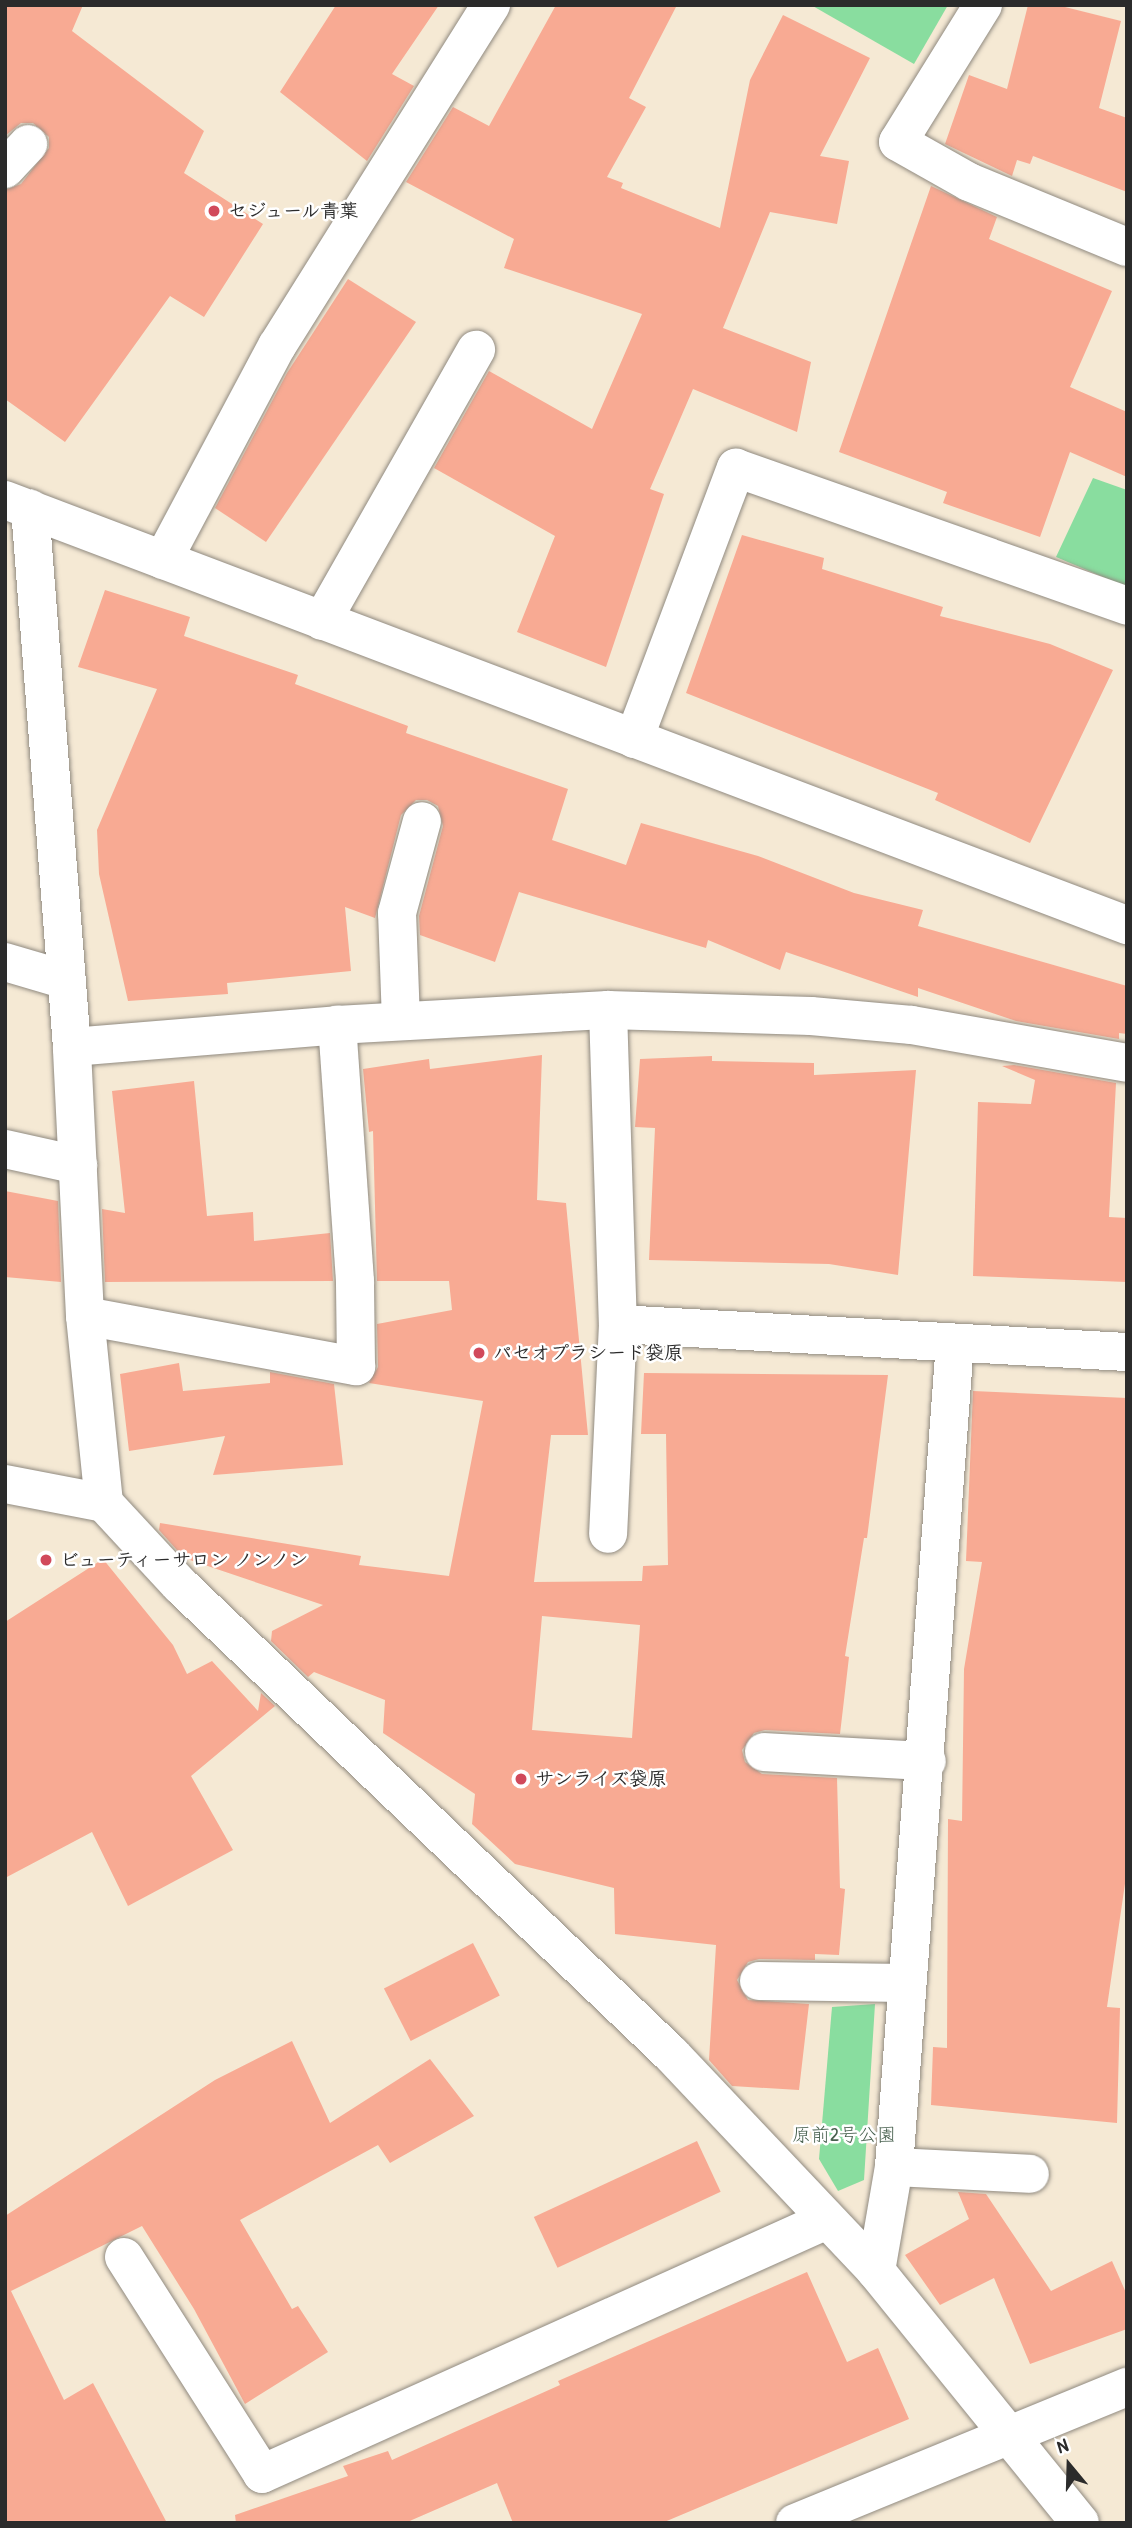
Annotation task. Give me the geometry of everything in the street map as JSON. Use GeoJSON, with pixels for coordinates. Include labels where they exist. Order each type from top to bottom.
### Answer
{"type":"FeatureCollection","features":[{"type":"Feature","properties":{"kind":"street"},"geometry":{"type":"LineString","coordinates":[[163,560],[277,346],[491,5]]}},
{"type":"Feature","properties":{"kind":"street"},"geometry":{"type":"LineString","coordinates":[[983,5],[898,142],[969,182],[1127,247]]}},
{"type":"Feature","properties":{"kind":"street"},"geometry":{"type":"LineString","coordinates":[[322,621],[476,350]]}},
{"type":"Feature","properties":{"kind":"street"},"geometry":{"type":"LineString","coordinates":[[634,739],[736,468],[1127,606]]}},
{"type":"Feature","properties":{"kind":"street"},"geometry":{"type":"LineString","coordinates":[[104,1503],[85,1316],[72,1047],[18,505],[1127,925]]}},
{"type":"Feature","properties":{"kind":"street"},"geometry":{"type":"LineString","coordinates":[[401,1021],[397,914],[422,821]]}},
{"type":"Feature","properties":{"kind":"street"},"geometry":{"type":"LineString","coordinates":[[5,962],[66,981]]}},
{"type":"Feature","properties":{"kind":"street"},"geometry":{"type":"LineString","coordinates":[[72,1047],[337,1025],[608,1010],[811,1016],[912,1025],[1127,1063]]}},
{"type":"Feature","properties":{"kind":"street"},"geometry":{"type":"LineString","coordinates":[[608,1010],[618,1324],[608,1534]]}},
{"type":"Feature","properties":{"kind":"street"},"geometry":{"type":"LineString","coordinates":[[85,1316],[356,1366],[355,1281],[337,1025]]}},
{"type":"Feature","properties":{"kind":"street"},"geometry":{"type":"LineString","coordinates":[[5,1149],[78,1165]]}},
{"type":"Feature","properties":{"kind":"street"},"geometry":{"type":"LineString","coordinates":[[618,1324],[1127,1352]]}},
{"type":"Feature","properties":{"kind":"street"},"geometry":{"type":"LineString","coordinates":[[876,2272],[894,2167],[906,1983],[927,1760],[955,1343]]}},
{"type":"Feature","properties":{"kind":"street"},"geometry":{"type":"LineString","coordinates":[[5,1484],[104,1503],[180,1586],[672,2055],[876,2272],[1080,2523]]}},
{"type":"Feature","properties":{"kind":"street"},"geometry":{"type":"LineString","coordinates":[[764,1752],[927,1760]]}},
{"type":"Feature","properties":{"kind":"street"},"geometry":{"type":"LineString","coordinates":[[760,1981],[906,1983]]}},
{"type":"Feature","properties":{"kind":"street"},"geometry":{"type":"LineString","coordinates":[[894,2167],[1030,2174]]}},
{"type":"Feature","properties":{"kind":"street"},"geometry":{"type":"LineString","coordinates":[[124,2257],[262,2474],[827,2220]]}},
{"type":"Feature","properties":{"kind":"street"},"geometry":{"type":"LineString","coordinates":[[795,2523],[1127,2387]]}},
{"type":"Feature","properties":{"kind":"green space"},"geometry":{"type":"Polygon","coordinates":[[[811,5],[948,5],[914,64],[811,5]]]}},
{"type":"Feature","properties":{"kind":"green space"},"geometry":{"type":"Polygon","coordinates":[[[1093,478],[1127,490],[1127,587],[1056,557],[1093,478]]]}},
{"type":"Feature","properties":{"kind":"green space","name":"原前2号公園"},"geometry":{"type":"Polygon","coordinates":[[[875,2004],[864,2180],[838,2191],[819,2159],[832,2007],[875,2004]]]}},
{"type":"Feature","properties":{"kind":"building"},"geometry":{"type":"Polygon","coordinates":[[[5,5],[83,5],[72,31],[204,131],[184,173],[263,224],[204,317],[170,296],[65,442],[5,399],[5,190],[21,184],[49,148],[49,137],[33,123],[21,123],[5,136],[5,5]]]}},
{"type":"Feature","properties":{"kind":"building"},"geometry":{"type":"Polygon","coordinates":[[[336,5],[439,5],[392,74],[414,86],[367,161],[280,92],[336,5]]]}},
{"type":"Feature","properties":{"kind":"building"},"geometry":{"type":"Polygon","coordinates":[[[556,5],[677,5],[629,98],[646,107],[607,177],[623,183],[621,188],[720,228],[750,80],[783,15],[870,58],[820,156],[849,161],[837,224],[770,212],[723,328],[811,362],[797,432],[693,389],[650,489],[664,494],[606,667],[517,632],[555,536],[434,468],[489,371],[592,429],[642,314],[504,268],[514,239],[406,182],[453,107],[489,126],[556,5]]]}},
{"type":"Feature","properties":{"kind":"building"},"geometry":{"type":"Polygon","coordinates":[[[1028,5],[1057,5],[1121,21],[1099,108],[1127,118],[1127,192],[1033,156],[1030,164],[1017,160],[1012,176],[945,144],[969,75],[1007,89],[1028,5]]]}},
{"type":"Feature","properties":{"kind":"building"},"geometry":{"type":"Polygon","coordinates":[[[931,186],[997,217],[989,239],[1112,291],[1070,387],[1127,412],[1127,477],[1070,452],[1040,537],[943,503],[947,492],[839,452],[931,186]]]}},
{"type":"Feature","properties":{"kind":"building"},"geometry":{"type":"Polygon","coordinates":[[[348,279],[416,322],[266,542],[215,508],[287,373],[348,279]]]}},
{"type":"Feature","properties":{"kind":"building"},"geometry":{"type":"Polygon","coordinates":[[[742,535],[824,558],[822,569],[943,607],[940,616],[1050,644],[1113,670],[1030,843],[935,800],[938,793],[686,693],[742,535]]]}},
{"type":"Feature","properties":{"kind":"building"},"geometry":{"type":"Polygon","coordinates":[[[105,590],[190,617],[184,636],[298,675],[295,684],[408,726],[406,733],[568,789],[552,840],[626,865],[641,823],[758,856],[854,893],[923,910],[918,926],[1127,986],[1127,1034],[1119,1033],[1119,1039],[1016,1021],[918,988],[918,997],[786,952],[780,970],[708,940],[706,948],[519,892],[495,962],[420,935],[419,916],[443,826],[438,806],[427,800],[416,800],[401,815],[375,918],[345,907],[351,971],[227,983],[228,994],[128,1001],[99,874],[97,830],[157,689],[78,667],[105,590]]]}},
{"type":"Feature","properties":{"kind":"building"},"geometry":{"type":"Polygon","coordinates":[[[542,1055],[537,1200],[566,1203],[588,1435],[551,1435],[534,1582],[642,1581],[643,1566],[668,1565],[666,1434],[641,1434],[644,1373],[888,1375],[867,1538],[864,1538],[845,1656],[849,1657],[840,1734],[765,1730],[754,1733],[742,1750],[745,1762],[762,1774],[837,1778],[840,1888],[845,1889],[839,1955],[815,1954],[815,1960],[759,1959],[748,1962],[737,1980],[748,2000],[809,2004],[799,2090],[732,2086],[709,2060],[716,1945],[615,1934],[614,1888],[515,1864],[472,1824],[475,1794],[383,1733],[385,1700],[314,1672],[308,1677],[271,1641],[272,1631],[323,1605],[184,1558],[159,1530],[160,1523],[361,1556],[359,1565],[449,1576],[483,1401],[369,1383],[378,1367],[377,1324],[452,1310],[449,1281],[377,1281],[373,1131],[369,1132],[363,1069],[429,1059],[430,1069],[542,1055]],[[542,1616],[532,1730],[632,1738],[640,1625],[542,1616]]]}},
{"type":"Feature","properties":{"kind":"building"},"geometry":{"type":"Polygon","coordinates":[[[712,1056],[712,1061],[814,1063],[814,1075],[916,1070],[898,1275],[829,1264],[649,1260],[655,1128],[635,1127],[640,1059],[712,1056]]]}},
{"type":"Feature","properties":{"kind":"building"},"geometry":{"type":"Polygon","coordinates":[[[1014,1065],[1116,1083],[1109,1217],[1127,1218],[1127,1282],[973,1276],[978,1102],[1031,1104],[1035,1080],[1002,1066],[1014,1065]]]}},
{"type":"Feature","properties":{"kind":"building"},"geometry":{"type":"Polygon","coordinates":[[[194,1081],[207,1216],[253,1212],[254,1241],[330,1233],[333,1281],[105,1282],[102,1209],[125,1213],[112,1091],[194,1081]]]}},
{"type":"Feature","properties":{"kind":"building"},"geometry":{"type":"Polygon","coordinates":[[[5,1191],[58,1201],[61,1282],[5,1277],[5,1191]]]}},
{"type":"Feature","properties":{"kind":"building"},"geometry":{"type":"Polygon","coordinates":[[[179,1363],[183,1391],[270,1383],[270,1372],[334,1384],[343,1465],[213,1475],[225,1436],[129,1451],[120,1374],[179,1363]]]}},
{"type":"Feature","properties":{"kind":"building"},"geometry":{"type":"Polygon","coordinates":[[[973,1391],[1127,1398],[1127,1870],[1107,2007],[1120,2008],[1117,2123],[931,2105],[933,2047],[947,2048],[948,1819],[962,1821],[964,1669],[982,1562],[966,1561],[973,1391]]]}},
{"type":"Feature","properties":{"kind":"building"},"geometry":{"type":"Polygon","coordinates":[[[103,1559],[173,1645],[187,1674],[212,1661],[258,1711],[261,1693],[275,1706],[191,1776],[233,1850],[128,1906],[92,1832],[5,1878],[5,1622],[103,1559]]]}},
{"type":"Feature","properties":{"kind":"building"},"geometry":{"type":"Polygon","coordinates":[[[473,1943],[500,1996],[411,2041],[384,1988],[473,1943]]]}},
{"type":"Feature","properties":{"kind":"building"},"geometry":{"type":"Polygon","coordinates":[[[292,2041],[330,2123],[430,2059],[474,2116],[390,2163],[378,2145],[240,2220],[292,2309],[298,2306],[328,2352],[245,2404],[194,2309],[142,2226],[11,2291],[64,2400],[93,2383],[167,2523],[5,2523],[5,2216],[215,2080],[292,2041]]]}},
{"type":"Feature","properties":{"kind":"building"},"geometry":{"type":"Polygon","coordinates":[[[697,2141],[721,2192],[558,2268],[534,2217],[697,2141]]]}},
{"type":"Feature","properties":{"kind":"building"},"geometry":{"type":"Polygon","coordinates":[[[958,2192],[986,2194],[1051,2291],[1112,2261],[1127,2295],[1127,2329],[1030,2364],[994,2278],[940,2305],[905,2255],[969,2219],[958,2192]]]}},
{"type":"Feature","properties":{"kind":"building"},"geometry":{"type":"Polygon","coordinates":[[[807,2272],[847,2362],[878,2348],[909,2419],[662,2523],[513,2523],[497,2483],[405,2523],[236,2523],[235,2515],[348,2476],[343,2466],[388,2451],[392,2460],[560,2385],[558,2381],[807,2272]]]}},
{"type":"Feature","properties":{"kind":"place","name":"セジュール青葉"},"geometry":{"type":"Point","coordinates":[214,211]}},
{"type":"Feature","properties":{"kind":"place","name":"パセオプラシード袋原"},"geometry":{"type":"Point","coordinates":[479,1353]}},
{"type":"Feature","properties":{"kind":"place","name":"ビューティーサロン ノンノン"},"geometry":{"type":"Point","coordinates":[46,1560]}},
{"type":"Feature","properties":{"kind":"place","name":"サンライズ袋原"},"geometry":{"type":"Point","coordinates":[521,1779]}}]}
